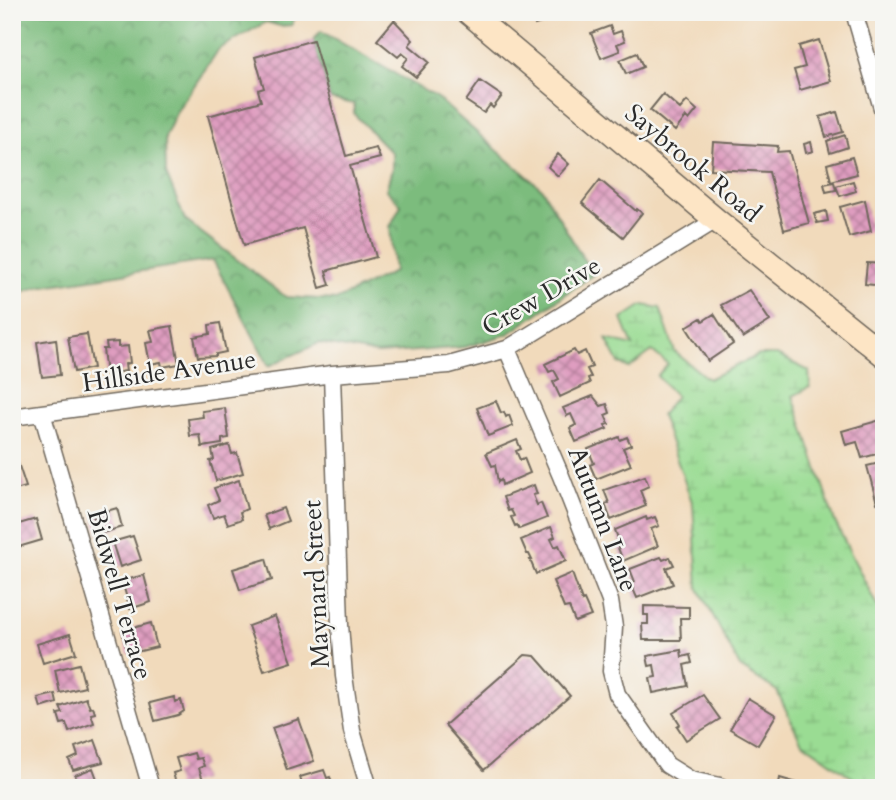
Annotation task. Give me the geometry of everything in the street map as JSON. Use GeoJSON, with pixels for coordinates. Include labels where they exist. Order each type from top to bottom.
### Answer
{"type":"FeatureCollection","features":[{"type":"Feature","properties":{"kind":"main road","name":"Saybrook Road"},"geometry":{"type":"LineString","coordinates":[[468,12],[716,220],[884,355]]}},
{"type":"Feature","properties":{"kind":"street"},"geometry":{"type":"LineString","coordinates":[[854,12],[884,115]]}},
{"type":"Feature","properties":{"kind":"street","name":"Crew Drive"},"geometry":{"type":"LineString","coordinates":[[332,374],[449,365],[507,349],[716,220]]}},
{"type":"Feature","properties":{"kind":"street","name":"Autumn Lane"},"geometry":{"type":"LineString","coordinates":[[507,349],[542,429],[610,601],[614,626],[611,671],[617,694],[667,765],[691,780],[720,786]]}},
{"type":"Feature","properties":{"kind":"street","name":"Hillside Avenue"},"geometry":{"type":"LineString","coordinates":[[12,417],[332,374]]}},
{"type":"Feature","properties":{"kind":"street","name":"Maynard Street"},"geometry":{"type":"LineString","coordinates":[[332,374],[344,676],[352,731],[369,788]]}},
{"type":"Feature","properties":{"kind":"street","name":"Bidwell Terrace"},"geometry":{"type":"LineString","coordinates":[[42,413],[150,788]]}},
{"type":"Feature","properties":{"kind":"green space"},"geometry":{"type":"Polygon","coordinates":[[[12,12],[288,12],[295,16],[292,25],[280,26],[266,22],[219,49],[177,111],[165,137],[166,173],[185,220],[286,297],[336,300],[394,272],[390,227],[401,205],[386,190],[392,169],[392,153],[354,114],[354,104],[330,99],[313,40],[321,31],[437,98],[542,189],[593,275],[508,334],[465,347],[378,354],[319,343],[269,366],[213,260],[38,287],[12,295],[12,12]]]}},
{"type":"Feature","properties":{"kind":"green space"},"geometry":{"type":"Polygon","coordinates":[[[643,305],[660,308],[675,352],[708,379],[759,355],[777,355],[809,371],[810,387],[793,396],[835,522],[884,620],[884,788],[867,788],[801,741],[777,691],[740,667],[698,587],[693,505],[661,415],[676,396],[657,376],[668,364],[652,351],[629,368],[619,363],[606,339],[633,346],[622,319],[643,305]]]}},
{"type":"Feature","properties":{"kind":"building"},"geometry":{"type":"Polygon","coordinates":[[[531,12],[564,12],[565,15],[535,25],[531,12]]]}},
{"type":"Feature","properties":{"kind":"building"},"geometry":{"type":"Polygon","coordinates":[[[394,20],[413,40],[409,45],[429,62],[416,77],[402,66],[408,58],[402,53],[398,57],[377,40],[394,20]]]}},
{"type":"Feature","properties":{"kind":"building"},"geometry":{"type":"Polygon","coordinates":[[[610,26],[613,34],[621,31],[625,41],[617,44],[620,51],[601,58],[591,33],[610,26]]]}},
{"type":"Feature","properties":{"kind":"building"},"geometry":{"type":"Polygon","coordinates":[[[313,40],[346,156],[376,148],[380,158],[350,166],[376,257],[326,271],[330,285],[320,288],[303,228],[244,245],[208,116],[261,101],[258,90],[264,88],[255,57],[313,40]]]}},
{"type":"Feature","properties":{"kind":"building"},"geometry":{"type":"Polygon","coordinates":[[[819,40],[831,81],[800,90],[794,70],[805,67],[799,46],[819,40]]]}},
{"type":"Feature","properties":{"kind":"building"},"geometry":{"type":"Polygon","coordinates":[[[637,53],[643,67],[626,74],[620,60],[637,53]]]}},
{"type":"Feature","properties":{"kind":"building"},"geometry":{"type":"Polygon","coordinates":[[[480,81],[502,96],[493,108],[490,105],[484,113],[466,101],[480,81]]]}},
{"type":"Feature","properties":{"kind":"building"},"geometry":{"type":"Polygon","coordinates":[[[663,94],[680,109],[687,101],[697,110],[689,120],[686,117],[675,131],[650,110],[663,94]]]}},
{"type":"Feature","properties":{"kind":"building"},"geometry":{"type":"Polygon","coordinates":[[[837,112],[843,132],[826,137],[820,117],[837,112]]]}},
{"type":"Feature","properties":{"kind":"building"},"geometry":{"type":"Polygon","coordinates":[[[845,135],[848,147],[830,153],[827,141],[845,135]]]}},
{"type":"Feature","properties":{"kind":"building"},"geometry":{"type":"Polygon","coordinates":[[[713,142],[778,146],[777,152],[789,151],[809,223],[784,230],[769,172],[711,169],[713,142]]]}},
{"type":"Feature","properties":{"kind":"building"},"geometry":{"type":"Polygon","coordinates":[[[811,142],[813,151],[806,153],[804,144],[811,142]]]}},
{"type":"Feature","properties":{"kind":"building"},"geometry":{"type":"Polygon","coordinates":[[[558,154],[569,164],[558,176],[548,167],[558,154]]]}},
{"type":"Feature","properties":{"kind":"building"},"geometry":{"type":"Polygon","coordinates":[[[852,157],[857,174],[831,181],[827,164],[852,157]]]}},
{"type":"Feature","properties":{"kind":"building"},"geometry":{"type":"Polygon","coordinates":[[[600,180],[636,211],[637,209],[642,213],[623,237],[582,203],[600,180]]]}},
{"type":"Feature","properties":{"kind":"building"},"geometry":{"type":"Polygon","coordinates":[[[853,181],[856,191],[840,196],[836,186],[853,181]]]}},
{"type":"Feature","properties":{"kind":"building"},"geometry":{"type":"Polygon","coordinates":[[[834,182],[836,190],[826,192],[824,184],[834,182]]]}},
{"type":"Feature","properties":{"kind":"building"},"geometry":{"type":"Polygon","coordinates":[[[865,200],[871,231],[849,237],[840,207],[865,200]]]}},
{"type":"Feature","properties":{"kind":"building"},"geometry":{"type":"Polygon","coordinates":[[[826,211],[828,221],[817,223],[814,214],[826,211]]]}},
{"type":"Feature","properties":{"kind":"building"},"geometry":{"type":"Polygon","coordinates":[[[867,263],[884,264],[884,286],[865,284],[867,263]]]}},
{"type":"Feature","properties":{"kind":"building"},"geometry":{"type":"Polygon","coordinates":[[[749,290],[770,321],[743,338],[721,305],[749,290]]]}},
{"type":"Feature","properties":{"kind":"building"},"geometry":{"type":"Polygon","coordinates":[[[12,300],[17,316],[12,317],[12,300]]]}},
{"type":"Feature","properties":{"kind":"building"},"geometry":{"type":"Polygon","coordinates":[[[714,314],[733,344],[708,361],[686,327],[714,314]]]}},
{"type":"Feature","properties":{"kind":"building"},"geometry":{"type":"Polygon","coordinates":[[[220,323],[226,352],[216,356],[198,357],[194,337],[210,334],[209,325],[220,323]]]}},
{"type":"Feature","properties":{"kind":"building"},"geometry":{"type":"Polygon","coordinates":[[[172,326],[179,364],[162,367],[161,362],[150,364],[146,343],[153,342],[150,330],[172,326]]]}},
{"type":"Feature","properties":{"kind":"building"},"geometry":{"type":"Polygon","coordinates":[[[87,334],[93,368],[74,372],[68,337],[87,334]]]}},
{"type":"Feature","properties":{"kind":"building"},"geometry":{"type":"Polygon","coordinates":[[[56,339],[60,375],[42,377],[37,342],[56,339]]]}},
{"type":"Feature","properties":{"kind":"building"},"geometry":{"type":"Polygon","coordinates":[[[118,342],[118,347],[128,346],[130,363],[125,364],[126,371],[106,374],[103,349],[107,349],[106,343],[118,342]]]}},
{"type":"Feature","properties":{"kind":"building"},"geometry":{"type":"Polygon","coordinates":[[[574,350],[577,355],[585,351],[592,367],[587,369],[591,377],[588,378],[590,383],[560,397],[553,382],[559,379],[554,370],[549,372],[545,364],[574,350]]]}},
{"type":"Feature","properties":{"kind":"building"},"geometry":{"type":"Polygon","coordinates":[[[593,396],[601,406],[607,404],[610,413],[605,415],[609,424],[605,425],[607,429],[576,442],[570,428],[576,425],[571,414],[567,416],[563,408],[593,396]]]}},
{"type":"Feature","properties":{"kind":"building"},"geometry":{"type":"Polygon","coordinates":[[[496,401],[501,413],[504,412],[506,417],[509,415],[513,426],[488,436],[477,408],[496,401]]]}},
{"type":"Feature","properties":{"kind":"building"},"geometry":{"type":"Polygon","coordinates":[[[225,408],[229,438],[222,439],[222,444],[202,447],[200,435],[190,436],[188,419],[203,417],[202,411],[225,408]]]}},
{"type":"Feature","properties":{"kind":"building"},"geometry":{"type":"Polygon","coordinates":[[[884,419],[884,452],[862,458],[857,442],[846,445],[842,431],[884,419]]]}},
{"type":"Feature","properties":{"kind":"building"},"geometry":{"type":"Polygon","coordinates":[[[619,437],[620,440],[627,437],[631,445],[623,448],[631,465],[596,479],[590,465],[594,463],[588,449],[619,437]]]}},
{"type":"Feature","properties":{"kind":"building"},"geometry":{"type":"Polygon","coordinates":[[[517,440],[521,449],[516,451],[520,460],[524,458],[530,473],[502,485],[501,480],[498,482],[495,465],[492,466],[486,453],[517,440]]]}},
{"type":"Feature","properties":{"kind":"building"},"geometry":{"type":"Polygon","coordinates":[[[229,445],[232,454],[237,453],[243,473],[216,481],[210,461],[214,460],[212,450],[229,445]]]}},
{"type":"Feature","properties":{"kind":"building"},"geometry":{"type":"Polygon","coordinates":[[[12,454],[15,454],[26,487],[12,491],[12,454]]]}},
{"type":"Feature","properties":{"kind":"building"},"geometry":{"type":"Polygon","coordinates":[[[884,462],[884,501],[877,503],[867,466],[884,462]]]}},
{"type":"Feature","properties":{"kind":"building"},"geometry":{"type":"Polygon","coordinates":[[[645,476],[649,486],[640,490],[646,506],[611,520],[605,504],[609,503],[604,490],[645,476]]]}},
{"type":"Feature","properties":{"kind":"building"},"geometry":{"type":"Polygon","coordinates":[[[239,480],[247,509],[240,512],[242,519],[228,524],[224,514],[213,518],[208,505],[219,500],[214,488],[239,480]]]}},
{"type":"Feature","properties":{"kind":"building"},"geometry":{"type":"Polygon","coordinates":[[[534,485],[537,494],[533,495],[537,505],[541,503],[547,518],[519,529],[515,526],[511,517],[514,516],[511,510],[508,511],[503,497],[534,485]]]}},
{"type":"Feature","properties":{"kind":"building"},"geometry":{"type":"Polygon","coordinates":[[[117,508],[122,527],[99,534],[93,515],[117,508]]]}},
{"type":"Feature","properties":{"kind":"building"},"geometry":{"type":"Polygon","coordinates":[[[283,508],[288,521],[269,529],[264,515],[283,508]]]}},
{"type":"Feature","properties":{"kind":"building"},"geometry":{"type":"Polygon","coordinates":[[[646,517],[647,520],[655,517],[659,526],[651,529],[658,546],[623,561],[615,530],[646,517]]]}},
{"type":"Feature","properties":{"kind":"building"},"geometry":{"type":"Polygon","coordinates":[[[36,519],[42,540],[15,548],[12,526],[36,519]]]}},
{"type":"Feature","properties":{"kind":"building"},"geometry":{"type":"Polygon","coordinates":[[[551,527],[555,537],[551,539],[555,547],[559,545],[566,561],[536,574],[521,540],[551,527]]]}},
{"type":"Feature","properties":{"kind":"building"},"geometry":{"type":"Polygon","coordinates":[[[133,536],[141,560],[120,567],[112,542],[133,536]]]}},
{"type":"Feature","properties":{"kind":"building"},"geometry":{"type":"Polygon","coordinates":[[[661,557],[663,560],[670,557],[674,565],[666,568],[673,584],[637,598],[631,584],[635,582],[630,569],[661,557]]]}},
{"type":"Feature","properties":{"kind":"building"},"geometry":{"type":"Polygon","coordinates":[[[266,559],[272,580],[240,590],[233,569],[266,559]]]}},
{"type":"Feature","properties":{"kind":"building"},"geometry":{"type":"Polygon","coordinates":[[[572,573],[582,601],[584,600],[591,616],[575,622],[569,607],[564,608],[553,581],[572,573]]]}},
{"type":"Feature","properties":{"kind":"building"},"geometry":{"type":"Polygon","coordinates":[[[144,575],[151,602],[130,609],[122,581],[144,575]]]}},
{"type":"Feature","properties":{"kind":"building"},"geometry":{"type":"Polygon","coordinates":[[[644,606],[689,607],[689,618],[680,618],[681,640],[643,640],[642,624],[648,624],[644,606]]]}},
{"type":"Feature","properties":{"kind":"building"},"geometry":{"type":"Polygon","coordinates":[[[275,616],[292,662],[264,671],[248,626],[275,616]]]}},
{"type":"Feature","properties":{"kind":"building"},"geometry":{"type":"Polygon","coordinates":[[[151,623],[157,647],[128,654],[122,631],[151,623]]]}},
{"type":"Feature","properties":{"kind":"building"},"geometry":{"type":"Polygon","coordinates":[[[70,634],[76,653],[43,663],[37,644],[70,634]]]}},
{"type":"Feature","properties":{"kind":"building"},"geometry":{"type":"Polygon","coordinates":[[[681,650],[682,657],[690,655],[692,663],[684,665],[688,686],[653,693],[650,678],[656,677],[654,665],[649,666],[647,656],[681,650]]]}},
{"type":"Feature","properties":{"kind":"building"},"geometry":{"type":"Polygon","coordinates":[[[525,655],[535,656],[570,696],[484,770],[445,725],[525,655]]]}},
{"type":"Feature","properties":{"kind":"building"},"geometry":{"type":"Polygon","coordinates":[[[79,664],[85,687],[60,693],[55,670],[79,664]]]}},
{"type":"Feature","properties":{"kind":"building"},"geometry":{"type":"Polygon","coordinates":[[[55,694],[57,703],[41,708],[38,698],[55,694]]]}},
{"type":"Feature","properties":{"kind":"building"},"geometry":{"type":"Polygon","coordinates":[[[703,695],[720,719],[686,740],[673,713],[703,695]]]}},
{"type":"Feature","properties":{"kind":"building"},"geometry":{"type":"Polygon","coordinates":[[[174,697],[175,702],[181,700],[184,711],[155,721],[150,703],[174,697]]]}},
{"type":"Feature","properties":{"kind":"building"},"geometry":{"type":"Polygon","coordinates":[[[86,698],[95,713],[91,714],[94,723],[69,732],[66,723],[61,724],[58,714],[63,713],[60,707],[86,698]]]}},
{"type":"Feature","properties":{"kind":"building"},"geometry":{"type":"Polygon","coordinates":[[[748,698],[776,715],[758,745],[730,729],[748,698]]]}},
{"type":"Feature","properties":{"kind":"building"},"geometry":{"type":"Polygon","coordinates":[[[299,719],[314,761],[287,770],[272,728],[299,719]]]}},
{"type":"Feature","properties":{"kind":"building"},"geometry":{"type":"Polygon","coordinates":[[[95,740],[103,762],[73,770],[69,760],[78,756],[75,747],[95,740]]]}},
{"type":"Feature","properties":{"kind":"building"},"geometry":{"type":"Polygon","coordinates":[[[194,753],[196,759],[201,758],[204,766],[199,768],[203,780],[177,787],[173,773],[180,771],[176,758],[194,753]]]}},
{"type":"Feature","properties":{"kind":"building"},"geometry":{"type":"Polygon","coordinates":[[[93,768],[97,779],[79,785],[75,775],[93,768]]]}},
{"type":"Feature","properties":{"kind":"building"},"geometry":{"type":"Polygon","coordinates":[[[324,770],[333,784],[329,785],[330,788],[303,788],[300,777],[324,770]]]}},
{"type":"Feature","properties":{"kind":"building"},"geometry":{"type":"Polygon","coordinates":[[[780,778],[811,787],[811,788],[778,788],[780,778]]]}}]}
